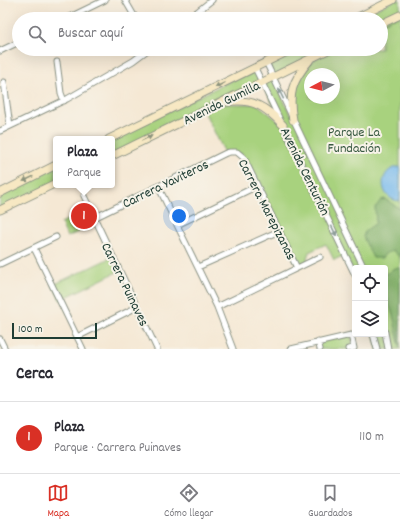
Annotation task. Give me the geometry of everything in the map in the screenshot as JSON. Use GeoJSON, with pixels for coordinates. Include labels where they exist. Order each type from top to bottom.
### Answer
{"type":"FeatureCollection","features":[{"type":"Feature","properties":{"kind":"main road"},"geometry":{"type":"LineString","coordinates":[[368,12],[393,0]]}},
{"type":"Feature","properties":{"kind":"main road"},"geometry":{"type":"LineString","coordinates":[[388,21],[400,15]]}},
{"type":"Feature","properties":{"kind":"main road","name":"Avenida Gumilla"},"geometry":{"type":"LineString","coordinates":[[115,136],[278,56]]}},
{"type":"Feature","properties":{"kind":"main road","name":"Avenida Gumilla"},"geometry":{"type":"LineString","coordinates":[[115,155],[315,56]]}},
{"type":"Feature","properties":{"kind":"main road"},"geometry":{"type":"LineString","coordinates":[[293,120],[291,103],[293,86],[297,76],[311,58]]}},
{"type":"Feature","properties":{"kind":"main road"},"geometry":{"type":"LineString","coordinates":[[219,103],[241,101],[257,104],[272,113],[283,125]]}},
{"type":"Feature","properties":{"kind":"main road"},"geometry":{"type":"LineString","coordinates":[[0,193],[53,166]]}},
{"type":"Feature","properties":{"kind":"main road"},"geometry":{"type":"LineString","coordinates":[[0,210],[53,184]]}},
{"type":"Feature","properties":{"kind":"street"},"geometry":{"type":"LineString","coordinates":[[80,12],[105,0]]}},
{"type":"Feature","properties":{"kind":"street"},"geometry":{"type":"LineString","coordinates":[[125,0],[132,12]]}},
{"type":"Feature","properties":{"kind":"street"},"geometry":{"type":"LineString","coordinates":[[197,12],[212,0]]}},
{"type":"Feature","properties":{"kind":"street"},"geometry":{"type":"LineString","coordinates":[[0,51],[12,45]]}},
{"type":"Feature","properties":{"kind":"street"},"geometry":{"type":"LineString","coordinates":[[0,131],[64,101],[140,56]]}},
{"type":"Feature","properties":{"kind":"street"},"geometry":{"type":"LineString","coordinates":[[57,62],[61,93],[64,101]]}},
{"type":"Feature","properties":{"kind":"street","name":"Avenida Centurión"},"geometry":{"type":"LineString","coordinates":[[266,62],[363,265]]}},
{"type":"Feature","properties":{"kind":"street","name":"Avenida Centurión"},"geometry":{"type":"LineString","coordinates":[[255,68],[352,269]]}},
{"type":"Feature","properties":{"kind":"street"},"geometry":{"type":"LineString","coordinates":[[4,82],[10,126]]}},
{"type":"Feature","properties":{"kind":"street","name":"Carrera Marepizanas"},"geometry":{"type":"LineString","coordinates":[[237,152],[244,158],[297,268]]}},
{"type":"Feature","properties":{"kind":"street","name":"Carrera Yaviteros"},"geometry":{"type":"LineString","coordinates":[[94,218],[226,153],[237,152]]}},
{"type":"Feature","properties":{"kind":"street"},"geometry":{"type":"LineString","coordinates":[[158,186],[217,307],[233,349]]}},
{"type":"Feature","properties":{"kind":"street"},"geometry":{"type":"LineString","coordinates":[[177,225],[257,186]]}},
{"type":"Feature","properties":{"kind":"street","name":"Carrera Puinaves"},"geometry":{"type":"LineString","coordinates":[[84,196],[157,349]]}},
{"type":"Feature","properties":{"kind":"street"},"geometry":{"type":"LineString","coordinates":[[198,267],[279,230]]}},
{"type":"Feature","properties":{"kind":"street"},"geometry":{"type":"LineString","coordinates":[[0,264],[56,238]]}},
{"type":"Feature","properties":{"kind":"street"},"geometry":{"type":"LineString","coordinates":[[34,248],[83,349]]}},
{"type":"Feature","properties":{"kind":"street"},"geometry":{"type":"LineString","coordinates":[[217,307],[320,257]]}},
{"type":"Feature","properties":{"kind":"street"},"geometry":{"type":"LineString","coordinates":[[77,337],[137,307]]}},
{"type":"Feature","properties":{"kind":"street"},"geometry":{"type":"LineString","coordinates":[[291,349],[351,334],[354,348],[348,349]]}},
{"type":"Feature","properties":{"kind":"street"},"geometry":{"type":"LineString","coordinates":[[374,337],[377,349]]}},
{"type":"Feature","properties":{"kind":"street"},"geometry":{"type":"LineString","coordinates":[[386,337],[388,349]]}},
{"type":"Feature","properties":{"kind":"street"},"geometry":{"type":"LineString","coordinates":[[0,339],[5,349]]}},
{"type":"Feature","properties":{"kind":"street"},"geometry":{"type":"LineString","coordinates":[[318,342],[320,349]]}},
{"type":"Feature","properties":{"kind":"green space"},"geometry":{"type":"Polygon","coordinates":[[[395,0],[400,0],[400,14],[388,20],[388,12],[370,12],[395,0]]]}},
{"type":"Feature","properties":{"kind":"green space","name":"Parque La Fundación"},"geometry":{"type":"Polygon","coordinates":[[[400,15],[400,349],[377,349],[374,337],[388,337],[388,265],[352,265],[352,269],[345,255],[334,260],[326,244],[309,252],[307,258],[309,262],[298,268],[242,154],[225,153],[204,111],[219,104],[257,104],[283,125],[262,82],[273,77],[292,118],[291,103],[304,67],[320,56],[388,56],[388,21],[400,15]]]}},
{"type":"Feature","properties":{"kind":"green space"},"geometry":{"type":"Polygon","coordinates":[[[280,56],[314,56],[273,76],[266,63],[280,56]]]}},
{"type":"Feature","properties":{"kind":"green space"},"geometry":{"type":"Polygon","coordinates":[[[255,69],[261,82],[115,154],[115,138],[255,69]]]}},
{"type":"Feature","properties":{"kind":"green space"},"geometry":{"type":"Polygon","coordinates":[[[53,168],[53,184],[0,210],[0,194],[53,168]]]}},
{"type":"Feature","properties":{"kind":"green space"},"geometry":{"type":"Polygon","coordinates":[[[385,199],[400,209],[400,258],[394,251],[386,253],[382,258],[373,258],[363,237],[365,231],[376,223],[375,208],[381,200],[385,199]]]}},
{"type":"Feature","properties":{"kind":"green space"},"geometry":{"type":"Polygon","coordinates":[[[89,209],[96,224],[67,237],[61,223],[89,209]]]}},
{"type":"Feature","properties":{"kind":"green space"},"geometry":{"type":"Polygon","coordinates":[[[112,257],[119,271],[60,300],[53,285],[112,257]]]}},
{"type":"Feature","properties":{"kind":"green space"},"geometry":{"type":"Polygon","coordinates":[[[394,268],[400,268],[400,349],[394,319],[388,300],[388,273],[394,268]]]}},
{"type":"Feature","properties":{"kind":"green space"},"geometry":{"type":"Polygon","coordinates":[[[351,335],[354,349],[320,349],[318,342],[351,335]]]}},
{"type":"Feature","properties":{"kind":"water"},"geometry":{"type":"Polygon","coordinates":[[[397,167],[400,167],[400,201],[388,196],[383,185],[386,174],[397,167]]]}},
{"type":"Feature","properties":{"kind":"waterway"},"geometry":{"type":"LineString","coordinates":[[300,2],[305,0]]}},
{"type":"Feature","properties":{"kind":"place","name":"Plaza"},"geometry":{"type":"Point","coordinates":[84,216]}}]}
